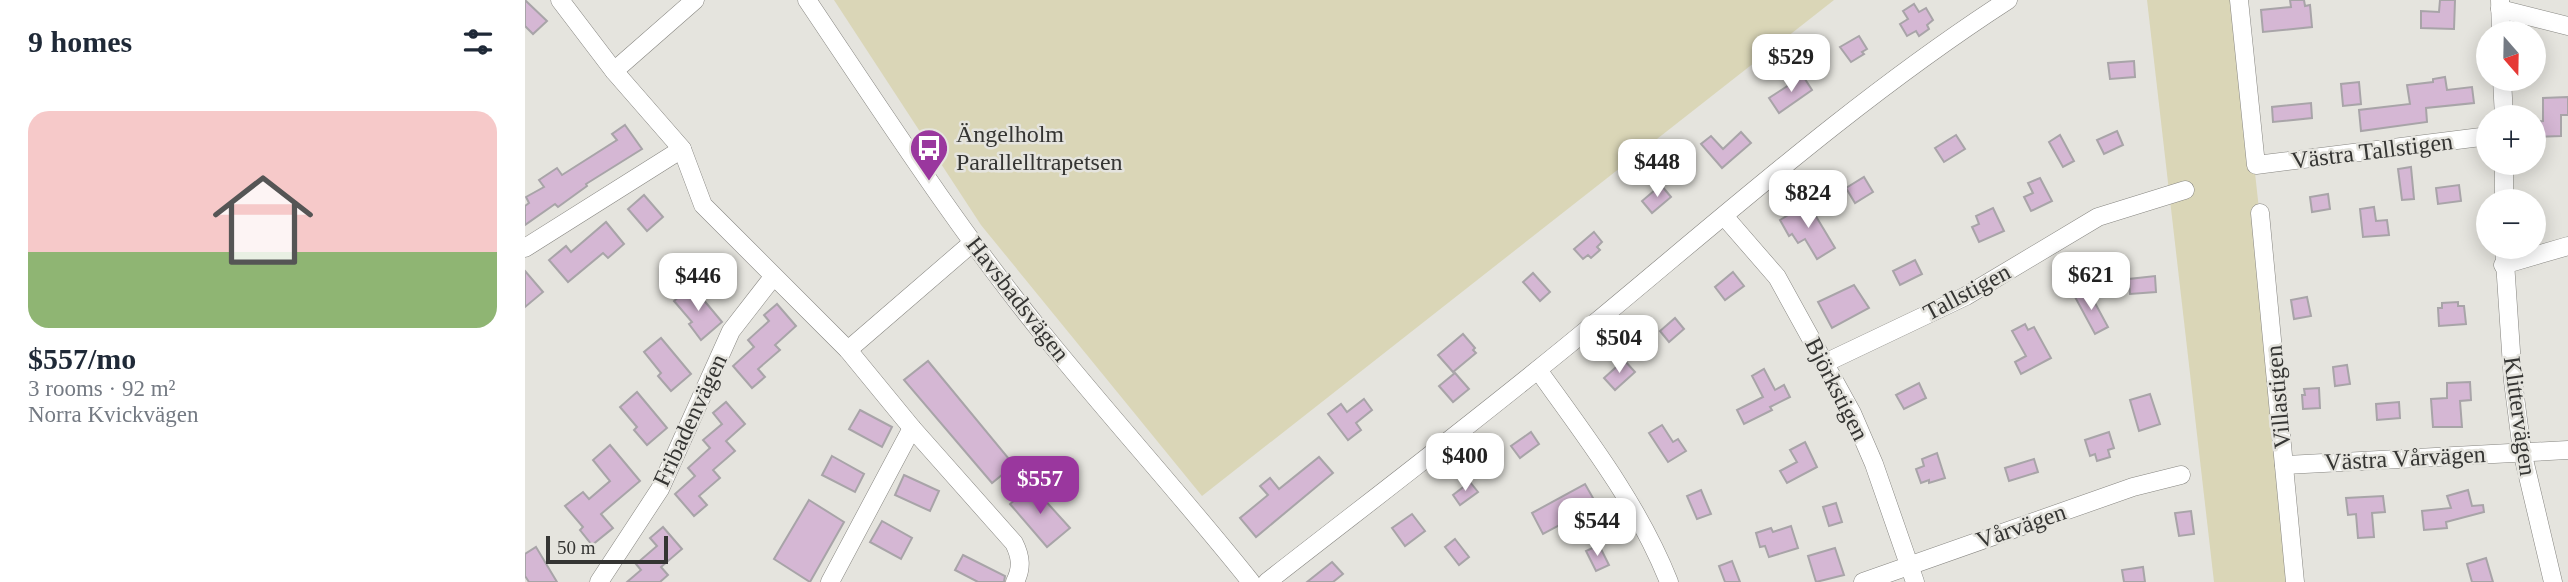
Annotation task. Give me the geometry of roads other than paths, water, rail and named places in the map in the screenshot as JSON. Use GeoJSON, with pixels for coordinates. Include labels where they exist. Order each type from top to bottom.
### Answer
{"type":"FeatureCollection","features":[{"type":"Feature","properties":{"kind":"street"},"geometry":{"type":"LineString","coordinates":[[560,0],[614,71],[682,149],[703,205],[848,350],[1014,544],[1020,556],[1019,574],[1015,582]]}},
{"type":"Feature","properties":{"kind":"street"},"geometry":{"type":"LineString","coordinates":[[614,71],[695,0]]}},
{"type":"Feature","properties":{"kind":"street","name":"Havsbadsvägen"},"geometry":{"type":"LineString","coordinates":[[807,0],[972,243],[1043,335],[1191,506],[1251,582]]}},
{"type":"Feature","properties":{"kind":"street"},"geometry":{"type":"LineString","coordinates":[[1267,582],[1538,370],[1724,216],[1925,57],[2008,0]]}},
{"type":"Feature","properties":{"kind":"street","name":"Västra Tallstigen"},"geometry":{"type":"LineString","coordinates":[[2239,0],[2256,165],[2476,138]]}},
{"type":"Feature","properties":{"kind":"street"},"geometry":{"type":"LineString","coordinates":[[2500,4],[2568,26]]}},
{"type":"Feature","properties":{"kind":"street"},"geometry":{"type":"LineString","coordinates":[[525,248],[682,149]]}},
{"type":"Feature","properties":{"kind":"street","name":"Tallstigen"},"geometry":{"type":"LineString","coordinates":[[1825,363],[1966,296],[2098,217],[2185,190]]}},
{"type":"Feature","properties":{"kind":"street","name":"Villastigen"},"geometry":{"type":"LineString","coordinates":[[2260,212],[2295,582]]}},
{"type":"Feature","properties":{"kind":"street","name":"Björkstigen"},"geometry":{"type":"LineString","coordinates":[[1724,216],[1777,277],[1852,413],[1874,464],[1913,574]]}},
{"type":"Feature","properties":{"kind":"street"},"geometry":{"type":"LineString","coordinates":[[848,350],[972,243]]}},
{"type":"Feature","properties":{"kind":"street"},"geometry":{"type":"LineString","coordinates":[[2503,265],[2568,246]]}},
{"type":"Feature","properties":{"kind":"street","name":"Klittervägen"},"geometry":{"type":"LineString","coordinates":[[2503,259],[2513,382],[2522,451],[2553,582]]}},
{"type":"Feature","properties":{"kind":"street","name":"Fribadenvägen"},"geometry":{"type":"LineString","coordinates":[[599,582],[660,489],[731,331],[773,277]]}},
{"type":"Feature","properties":{"kind":"street"},"geometry":{"type":"LineString","coordinates":[[1538,370],[1607,466],[1643,524],[1669,582]]}},
{"type":"Feature","properties":{"kind":"street"},"geometry":{"type":"LineString","coordinates":[[830,582],[912,428]]}},
{"type":"Feature","properties":{"kind":"street","name":"Västra Vårvägen"},"geometry":{"type":"LineString","coordinates":[[2284,465],[2568,450]]}},
{"type":"Feature","properties":{"kind":"street","name":"Vårvägen"},"geometry":{"type":"LineString","coordinates":[[1863,582],[1913,574],[2133,487],[2181,475]]}},
{"type":"Feature","properties":{"kind":"place","name":"Ängelholm Parallelltrapetsen"},"geometry":{"type":"Point","coordinates":[929,182]}}]}
